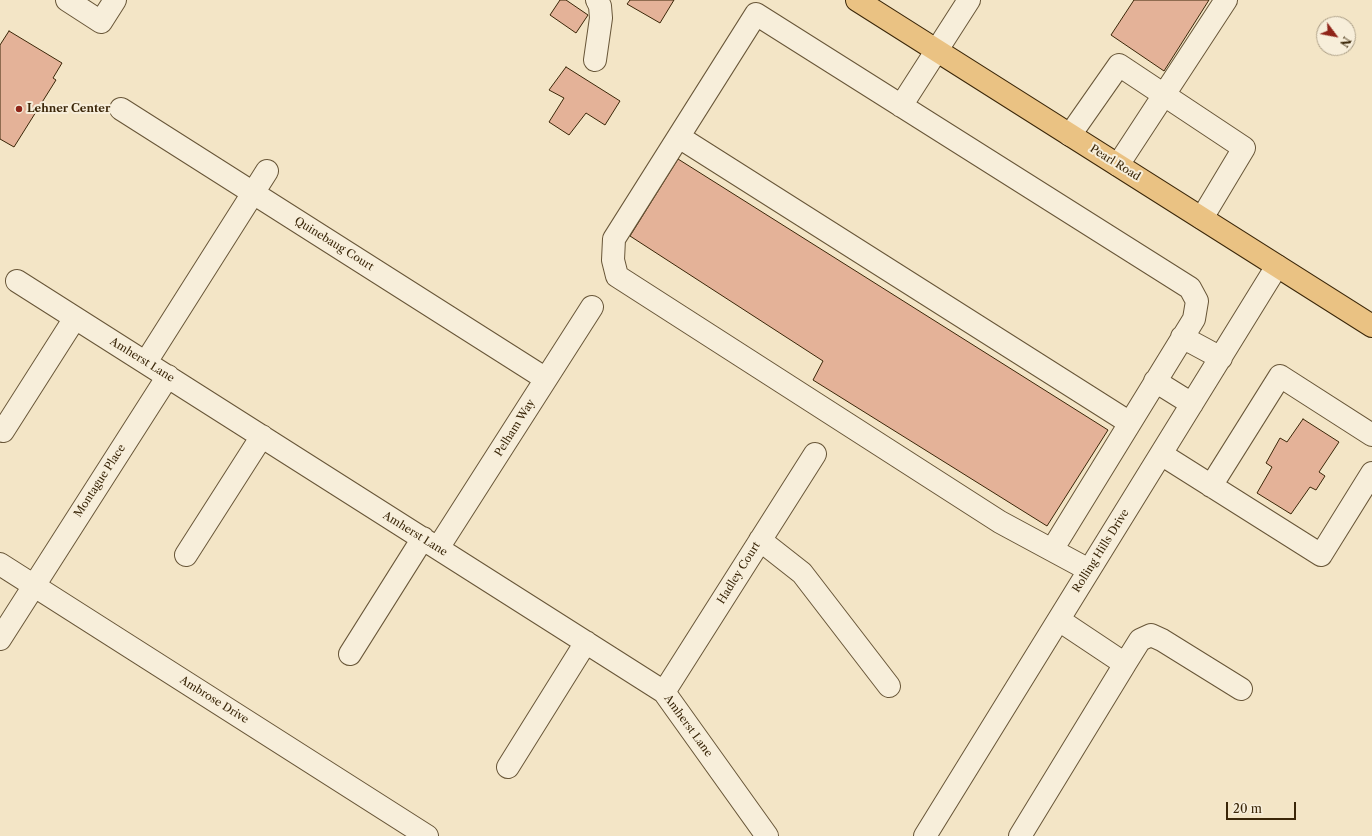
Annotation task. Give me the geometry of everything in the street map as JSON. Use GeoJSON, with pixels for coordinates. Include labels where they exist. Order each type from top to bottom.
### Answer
{"type":"FeatureCollection","features":[{"type":"Feature","properties":{"kind":"main road","name":"Pearl Road"},"geometry":{"type":"LineString","coordinates":[[857,0],[1372,326]]}},
{"type":"Feature","properties":{"kind":"street"},"geometry":{"type":"LineString","coordinates":[[67,0],[101,22],[115,0]]}},
{"type":"Feature","properties":{"kind":"street"},"geometry":{"type":"LineString","coordinates":[[595,60],[602,18],[600,6],[597,0]]}},
{"type":"Feature","properties":{"kind":"street"},"geometry":{"type":"LineString","coordinates":[[902,106],[969,0]]}},
{"type":"Feature","properties":{"kind":"street"},"geometry":{"type":"LineString","coordinates":[[1118,165],[1226,0]]}},
{"type":"Feature","properties":{"kind":"street"},"geometry":{"type":"LineString","coordinates":[[1052,550],[1194,319],[1197,301],[1190,288],[756,14],[614,239],[613,260],[617,276],[1000,522],[1089,570]]}},
{"type":"Feature","properties":{"kind":"street"},"geometry":{"type":"LineString","coordinates":[[1070,135],[1119,65],[1244,148],[1202,218]]}},
{"type":"Feature","properties":{"kind":"street","name":"Quinebaug Court"},"geometry":{"type":"LineString","coordinates":[[121,109],[546,379]]}},
{"type":"Feature","properties":{"kind":"street"},"geometry":{"type":"LineString","coordinates":[[679,137],[1130,423]]}},
{"type":"Feature","properties":{"kind":"street"},"geometry":{"type":"LineString","coordinates":[[146,362],[267,171]]}},
{"type":"Feature","properties":{"kind":"street","name":"Rolling Hills Drive"},"geometry":{"type":"LineString","coordinates":[[925,836],[1277,266]]}},
{"type":"Feature","properties":{"kind":"street","name":"Amherst Lane"},"geometry":{"type":"LineString","coordinates":[[17,281],[664,692],[767,836]]}},
{"type":"Feature","properties":{"kind":"street","name":"Pelham Way"},"geometry":{"type":"LineString","coordinates":[[350,654],[431,543],[546,379],[592,307]]}},
{"type":"Feature","properties":{"kind":"street"},"geometry":{"type":"LineString","coordinates":[[3,431],[75,318]]}},
{"type":"Feature","properties":{"kind":"street"},"geometry":{"type":"LineString","coordinates":[[1182,337],[1221,358]]}},
{"type":"Feature","properties":{"kind":"street","name":"Montague Place"},"geometry":{"type":"LineString","coordinates":[[0,639],[33,585],[168,376]]}},
{"type":"Feature","properties":{"kind":"street"},"geometry":{"type":"LineString","coordinates":[[1211,486],[1280,376],[1372,435]]}},
{"type":"Feature","properties":{"kind":"street"},"geometry":{"type":"LineString","coordinates":[[1155,381],[1192,404]]}},
{"type":"Feature","properties":{"kind":"street"},"geometry":{"type":"LineString","coordinates":[[186,555],[262,436]]}},
{"type":"Feature","properties":{"kind":"street","name":"Hadley Court"},"geometry":{"type":"LineString","coordinates":[[664,692],[815,454]]}},
{"type":"Feature","properties":{"kind":"street"},"geometry":{"type":"LineString","coordinates":[[1161,454],[1321,556],[1372,473]]}},
{"type":"Feature","properties":{"kind":"street"},"geometry":{"type":"LineString","coordinates":[[760,540],[802,573],[889,686]]}},
{"type":"Feature","properties":{"kind":"street","name":"Ambrose Drive"},"geometry":{"type":"LineString","coordinates":[[0,564],[427,836]]}},
{"type":"Feature","properties":{"kind":"street"},"geometry":{"type":"LineString","coordinates":[[1059,620],[1125,664]]}},
{"type":"Feature","properties":{"kind":"street"},"geometry":{"type":"LineString","coordinates":[[1020,836],[1140,640],[1151,635],[1162,640],[1241,689]]}},
{"type":"Feature","properties":{"kind":"street"},"geometry":{"type":"LineString","coordinates":[[508,767],[586,642]]}},
{"type":"Feature","properties":{"kind":"building"},"geometry":{"type":"Polygon","coordinates":[[[560,0],[566,0],[588,15],[576,33],[550,15],[560,0]]]}},
{"type":"Feature","properties":{"kind":"building"},"geometry":{"type":"Polygon","coordinates":[[[630,0],[674,0],[660,23],[627,4],[630,0]]]}},
{"type":"Feature","properties":{"kind":"building"},"geometry":{"type":"Polygon","coordinates":[[[1134,0],[1209,0],[1164,71],[1111,35],[1134,0]]]}},
{"type":"Feature","properties":{"kind":"building","name":"Lehner Center"},"geometry":{"type":"Polygon","coordinates":[[[9,31],[62,63],[53,78],[56,80],[14,147],[0,139],[0,45],[9,31]]]}},
{"type":"Feature","properties":{"kind":"building"},"geometry":{"type":"Polygon","coordinates":[[[566,67],[620,101],[605,125],[586,113],[569,135],[549,122],[564,98],[549,90],[566,67]]]}},
{"type":"Feature","properties":{"kind":"building"},"geometry":{"type":"Polygon","coordinates":[[[678,159],[1108,430],[1047,526],[813,380],[823,361],[630,236],[678,159]]]}},
{"type":"Feature","properties":{"kind":"building"},"geometry":{"type":"Polygon","coordinates":[[[1303,419],[1339,442],[1319,472],[1325,476],[1316,490],[1310,487],[1291,514],[1257,493],[1272,467],[1266,463],[1280,438],[1287,442],[1303,419]]]}},
{"type":"Feature","properties":{"kind":"place","name":"Lehner Center"},"geometry":{"type":"Point","coordinates":[19,109]}}]}
